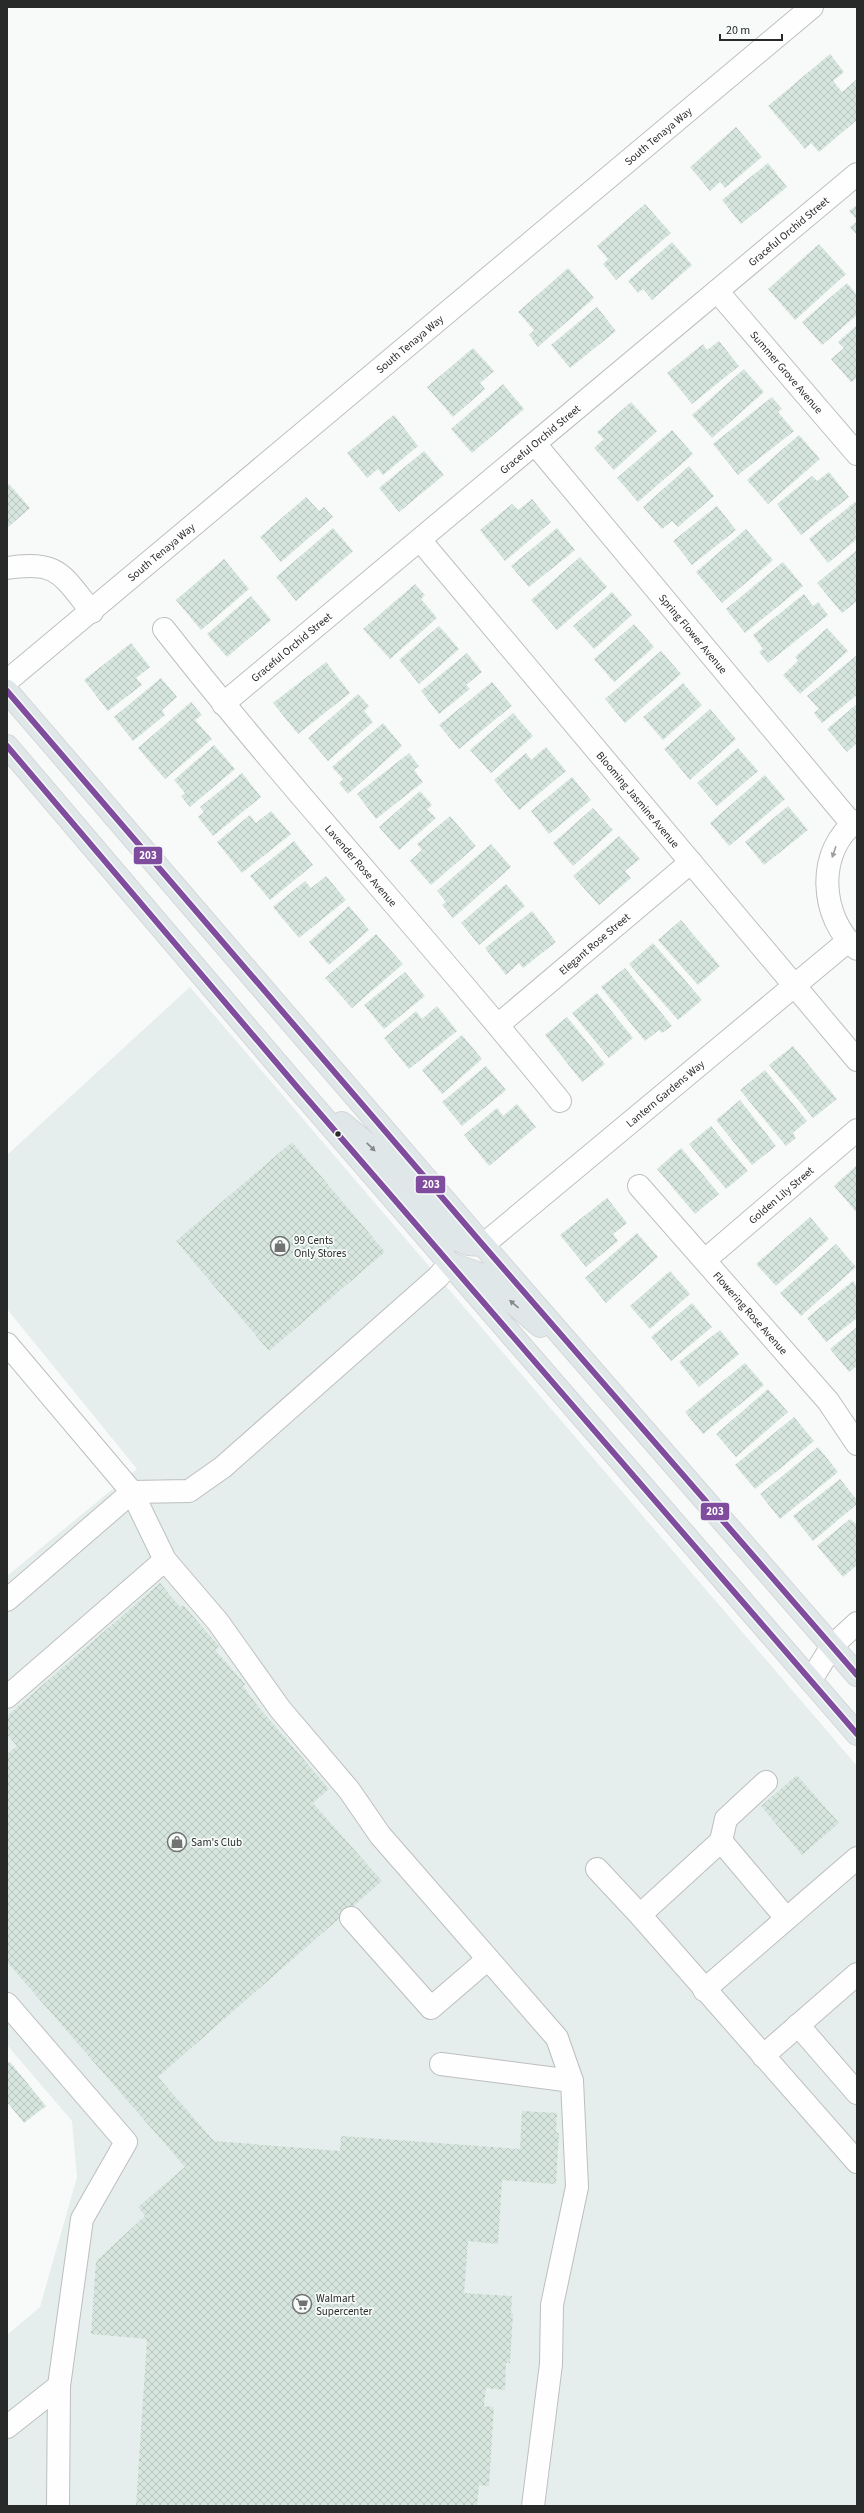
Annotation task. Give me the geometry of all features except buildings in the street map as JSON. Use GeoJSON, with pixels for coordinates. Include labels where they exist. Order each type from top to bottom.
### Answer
{"type":"FeatureCollection","features":[{"type":"Feature","properties":{"kind":"main road"},"geometry":{"type":"LineString","coordinates":[[7,691],[483,1245],[597,1374],[857,1675]]}},
{"type":"Feature","properties":{"kind":"main road"},"geometry":{"type":"LineString","coordinates":[[7,746],[297,1087],[857,1734]]}},
{"type":"Feature","properties":{"kind":"main road"},"geometry":{"type":"LineString","coordinates":[[297,1087],[371,1147],[457,1240],[468,1244],[483,1245]]}},
{"type":"Feature","properties":{"kind":"main road"},"geometry":{"type":"LineString","coordinates":[[450,1263],[480,1274],[597,1374]]}},
{"type":"Feature","properties":{"kind":"street","name":"South Tenaya Way"},"geometry":{"type":"LineString","coordinates":[[7,681],[92,612],[812,7]]}},
{"type":"Feature","properties":{"kind":"street","name":"Graceful Orchid Street"},"geometry":{"type":"LineString","coordinates":[[223,704],[857,174]]}},
{"type":"Feature","properties":{"kind":"street","name":"Summer Grove Avenue"},"geometry":{"type":"LineString","coordinates":[[717,291],[857,454]]}},
{"type":"Feature","properties":{"kind":"street","name":"Spring Flower Avenue"},"geometry":{"type":"LineString","coordinates":[[534,444],[855,823]]}},
{"type":"Feature","properties":{"kind":"street","name":"Blooming Jasmine Avenue"},"geometry":{"type":"LineString","coordinates":[[420,540],[857,1060]]}},
{"type":"Feature","properties":{"kind":"street"},"geometry":{"type":"LineString","coordinates":[[7,568],[33,566],[59,571],[92,612]]}},
{"type":"Feature","properties":{"kind":"street","name":"Lavender Rose Avenue"},"geometry":{"type":"LineString","coordinates":[[164,629],[223,704],[498,1024],[560,1101]]}},
{"type":"Feature","properties":{"kind":"street"},"geometry":{"type":"LineString","coordinates":[[853,945],[834,920],[827,895],[828,869],[837,845],[855,823]]}},
{"type":"Feature","properties":{"kind":"street","name":"Elegant Rose Street"},"geometry":{"type":"LineString","coordinates":[[498,1024],[690,862]]}},
{"type":"Feature","properties":{"kind":"street","name":"Lantern Gardens Way"},"geometry":{"type":"LineString","coordinates":[[483,1245],[794,986],[853,945]]}},
{"type":"Feature","properties":{"kind":"street","name":"Golden Lily Street"},"geometry":{"type":"LineString","coordinates":[[705,1260],[857,1130]]}},
{"type":"Feature","properties":{"kind":"street","name":"Flowering Rose Avenue"},"geometry":{"type":"LineString","coordinates":[[639,1186],[853,1429]]}},
{"type":"Feature","properties":{"kind":"street"},"geometry":{"type":"LineString","coordinates":[[7,1600],[132,1492],[190,1492],[223,1467],[432,1282],[450,1263]]}},
{"type":"Feature","properties":{"kind":"street"},"geometry":{"type":"LineString","coordinates":[[7,1344],[132,1492],[165,1560],[218,1622],[280,1709],[349,1790],[380,1835],[556,2038],[572,2081],[576,2187],[552,2305],[551,2364],[533,2506]]}},
{"type":"Feature","properties":{"kind":"street"},"geometry":{"type":"LineString","coordinates":[[10,1687],[165,1560]]}},
{"type":"Feature","properties":{"kind":"street"},"geometry":{"type":"LineString","coordinates":[[811,1680],[832,1646],[857,1623]]}},
{"type":"Feature","properties":{"kind":"street"},"geometry":{"type":"LineString","coordinates":[[640,1915],[721,1841],[726,1819],[766,1782]]}},
{"type":"Feature","properties":{"kind":"street"},"geometry":{"type":"LineString","coordinates":[[721,1841],[786,1918]]}},
{"type":"Feature","properties":{"kind":"street"},"geometry":{"type":"LineString","coordinates":[[704,1990],[857,1858]]}},
{"type":"Feature","properties":{"kind":"street"},"geometry":{"type":"LineString","coordinates":[[597,1869],[640,1915],[704,1990],[857,2162]]}},
{"type":"Feature","properties":{"kind":"street"},"geometry":{"type":"LineString","coordinates":[[351,1918],[431,2008],[488,1959]]}},
{"type":"Feature","properties":{"kind":"street"},"geometry":{"type":"LineString","coordinates":[[763,2056],[857,1974]]}},
{"type":"Feature","properties":{"kind":"street"},"geometry":{"type":"LineString","coordinates":[[7,2004],[126,2142],[82,2219],[59,2386],[58,2506]]}},
{"type":"Feature","properties":{"kind":"street"},"geometry":{"type":"LineString","coordinates":[[798,2025],[857,2093]]}},
{"type":"Feature","properties":{"kind":"street"},"geometry":{"type":"LineString","coordinates":[[441,2064],[572,2081]]}},
{"type":"Feature","properties":{"kind":"street"},"geometry":{"type":"LineString","coordinates":[[7,2427],[59,2386]]}},
{"type":"Feature","properties":{"kind":"shaded area"},"geometry":{"type":"Polygon","coordinates":[[[190,987],[857,1766],[857,2506],[7,2506],[7,2335],[40,2307],[77,2177],[72,2121],[7,2045],[7,1576],[137,1469],[7,1309],[7,1155],[190,987]]]}},
{"type":"Feature","properties":{"kind":"transit line","name":"203"},"geometry":{"type":"LineString","coordinates":[[7,691],[483,1245],[857,1675]]}},
{"type":"Feature","properties":{"kind":"transit line","name":"203"},"geometry":{"type":"LineString","coordinates":[[7,746],[297,1087],[857,1734]]}},
{"type":"Feature","properties":{"kind":"place","name":"99 Cents Only Stores"},"geometry":{"type":"Point","coordinates":[280,1246]}},
{"type":"Feature","properties":{"kind":"place","name":"Sam's Club"},"geometry":{"type":"Point","coordinates":[177,1842]}},
{"type":"Feature","properties":{"kind":"place","name":"Walmart Supercenter"},"geometry":{"type":"Point","coordinates":[302,2304]}}]}
